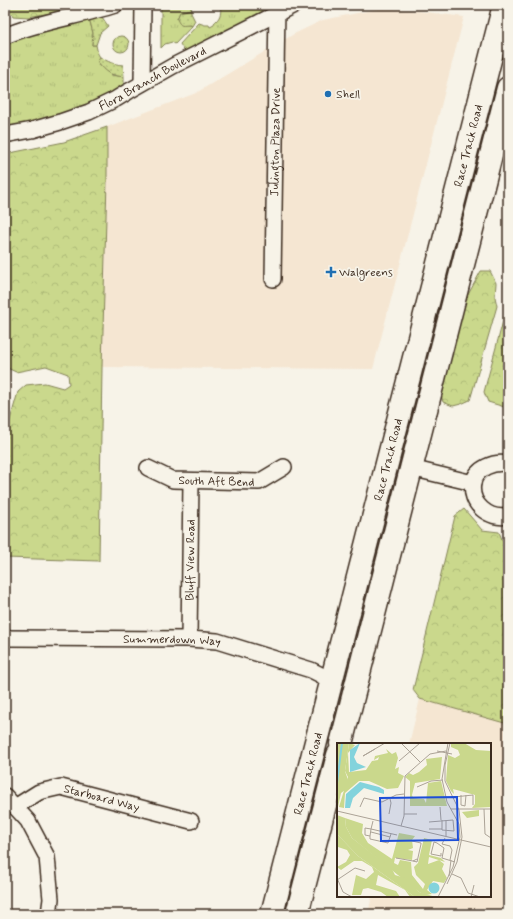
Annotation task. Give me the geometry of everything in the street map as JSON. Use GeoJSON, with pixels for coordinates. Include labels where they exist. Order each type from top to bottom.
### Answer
{"type":"FeatureCollection","features":[{"type":"Feature","properties":{"kind":"main road","name":"Race Track Road"},"geometry":{"type":"LineString","coordinates":[[272,914],[504,5]]}},
{"type":"Feature","properties":{"kind":"main road","name":"Race Track Road"},"geometry":{"type":"LineString","coordinates":[[341,743],[508,88]]}},
{"type":"Feature","properties":{"kind":"main road"},"geometry":{"type":"LineString","coordinates":[[387,463],[411,468]]}},
{"type":"Feature","properties":{"kind":"main road","name":"Race Track Road"},"geometry":{"type":"LineString","coordinates":[[297,914],[337,759]]}},
{"type":"Feature","properties":{"kind":"street"},"geometry":{"type":"LineString","coordinates":[[5,36],[42,23],[114,5]]}},
{"type":"Feature","properties":{"kind":"street"},"geometry":{"type":"LineString","coordinates":[[142,83],[143,5]]}},
{"type":"Feature","properties":{"kind":"street","name":"Flora Branch Boulevard"},"geometry":{"type":"LineString","coordinates":[[5,135],[32,130],[88,112],[116,99],[142,83],[277,9],[294,5]]}},
{"type":"Feature","properties":{"kind":"street","name":"Julington Plaza Drive"},"geometry":{"type":"LineString","coordinates":[[273,279],[277,9]]}},
{"type":"Feature","properties":{"kind":"street"},"geometry":{"type":"LineString","coordinates":[[508,464],[500,463],[487,466],[477,475],[473,483],[475,501],[482,510],[492,516],[508,516]]}},
{"type":"Feature","properties":{"kind":"street","name":"South Aft Bend"},"geometry":{"type":"LineString","coordinates":[[148,468],[174,480],[259,482],[284,467]]}},
{"type":"Feature","properties":{"kind":"street"},"geometry":{"type":"LineString","coordinates":[[411,468],[473,483]]}},
{"type":"Feature","properties":{"kind":"street","name":"Bluff View Road"},"geometry":{"type":"LineString","coordinates":[[188,639],[191,480]]}},
{"type":"Feature","properties":{"kind":"street","name":"Summerdown Way"},"geometry":{"type":"LineString","coordinates":[[5,638],[188,639],[217,641],[311,670],[321,675],[331,683]]}},
{"type":"Feature","properties":{"kind":"street","name":"Starboard Way"},"geometry":{"type":"LineString","coordinates":[[16,807],[39,792],[61,787],[191,821]]}},
{"type":"Feature","properties":{"kind":"street"},"geometry":{"type":"LineString","coordinates":[[5,796],[28,821],[47,857],[51,899],[49,914]]}},
{"type":"Feature","properties":{"kind":"shaded area"},"geometry":{"type":"Polygon","coordinates":[[[382,8],[464,17],[373,369],[102,367],[107,127],[196,93],[294,34],[323,20],[382,8]]]}},
{"type":"Feature","properties":{"kind":"shaded area"},"geometry":{"type":"Polygon","coordinates":[[[420,699],[508,724],[508,914],[368,914],[372,897],[491,897],[491,743],[409,743],[420,699]]]}},
{"type":"Feature","properties":{"kind":"green space"},"geometry":{"type":"Polygon","coordinates":[[[5,5],[85,5],[73,9],[28,17],[13,16],[5,5]]]}},
{"type":"Feature","properties":{"kind":"green space"},"geometry":{"type":"Polygon","coordinates":[[[171,5],[188,5],[192,7],[191,9],[180,12],[177,19],[187,25],[192,26],[175,44],[172,42],[165,44],[161,48],[161,6],[166,7],[171,5]]]}},
{"type":"Feature","properties":{"kind":"green space"},"geometry":{"type":"Polygon","coordinates":[[[220,5],[251,5],[251,8],[255,7],[255,5],[267,5],[260,13],[185,52],[180,44],[199,23],[209,25],[210,27],[214,25],[220,15],[220,5]]]}},
{"type":"Feature","properties":{"kind":"green space"},"geometry":{"type":"Polygon","coordinates":[[[191,9],[191,13],[195,21],[192,26],[181,25],[177,19],[180,12],[191,9]]]}},
{"type":"Feature","properties":{"kind":"green space"},"geometry":{"type":"Polygon","coordinates":[[[100,14],[108,26],[100,33],[96,45],[92,45],[93,33],[89,18],[100,14]]]}},
{"type":"Feature","properties":{"kind":"green space"},"geometry":{"type":"Polygon","coordinates":[[[89,18],[93,33],[92,45],[96,45],[100,57],[98,63],[112,75],[124,77],[124,87],[92,105],[5,129],[5,40],[89,18]]]}},
{"type":"Feature","properties":{"kind":"green space"},"geometry":{"type":"Polygon","coordinates":[[[121,36],[127,38],[129,44],[127,50],[121,52],[115,50],[113,44],[115,38],[121,36]]]}},
{"type":"Feature","properties":{"kind":"green space"},"geometry":{"type":"Polygon","coordinates":[[[100,57],[123,65],[124,77],[106,71],[98,62],[100,57]]]}},
{"type":"Feature","properties":{"kind":"green space"},"geometry":{"type":"Polygon","coordinates":[[[107,127],[99,561],[5,558],[5,485],[7,480],[6,434],[18,392],[26,385],[45,383],[63,388],[69,384],[68,374],[46,366],[16,372],[5,367],[5,154],[64,142],[107,127]]]}},
{"type":"Feature","properties":{"kind":"green space"},"geometry":{"type":"Polygon","coordinates":[[[481,271],[490,271],[496,283],[495,297],[497,306],[470,400],[453,406],[443,402],[441,395],[464,302],[481,271]]]}},
{"type":"Feature","properties":{"kind":"green space"},"geometry":{"type":"Polygon","coordinates":[[[507,306],[508,408],[488,402],[484,392],[507,306]]]}},
{"type":"Feature","properties":{"kind":"green space"},"geometry":{"type":"Polygon","coordinates":[[[464,509],[482,530],[499,532],[506,549],[508,549],[508,724],[420,699],[413,690],[455,516],[464,509]]]}},
{"type":"Feature","properties":{"kind":"place","name":"Shell"},"geometry":{"type":"Point","coordinates":[328,94]}},
{"type":"Feature","properties":{"kind":"place","name":"Walgreens"},"geometry":{"type":"Point","coordinates":[331,272]}}]}
